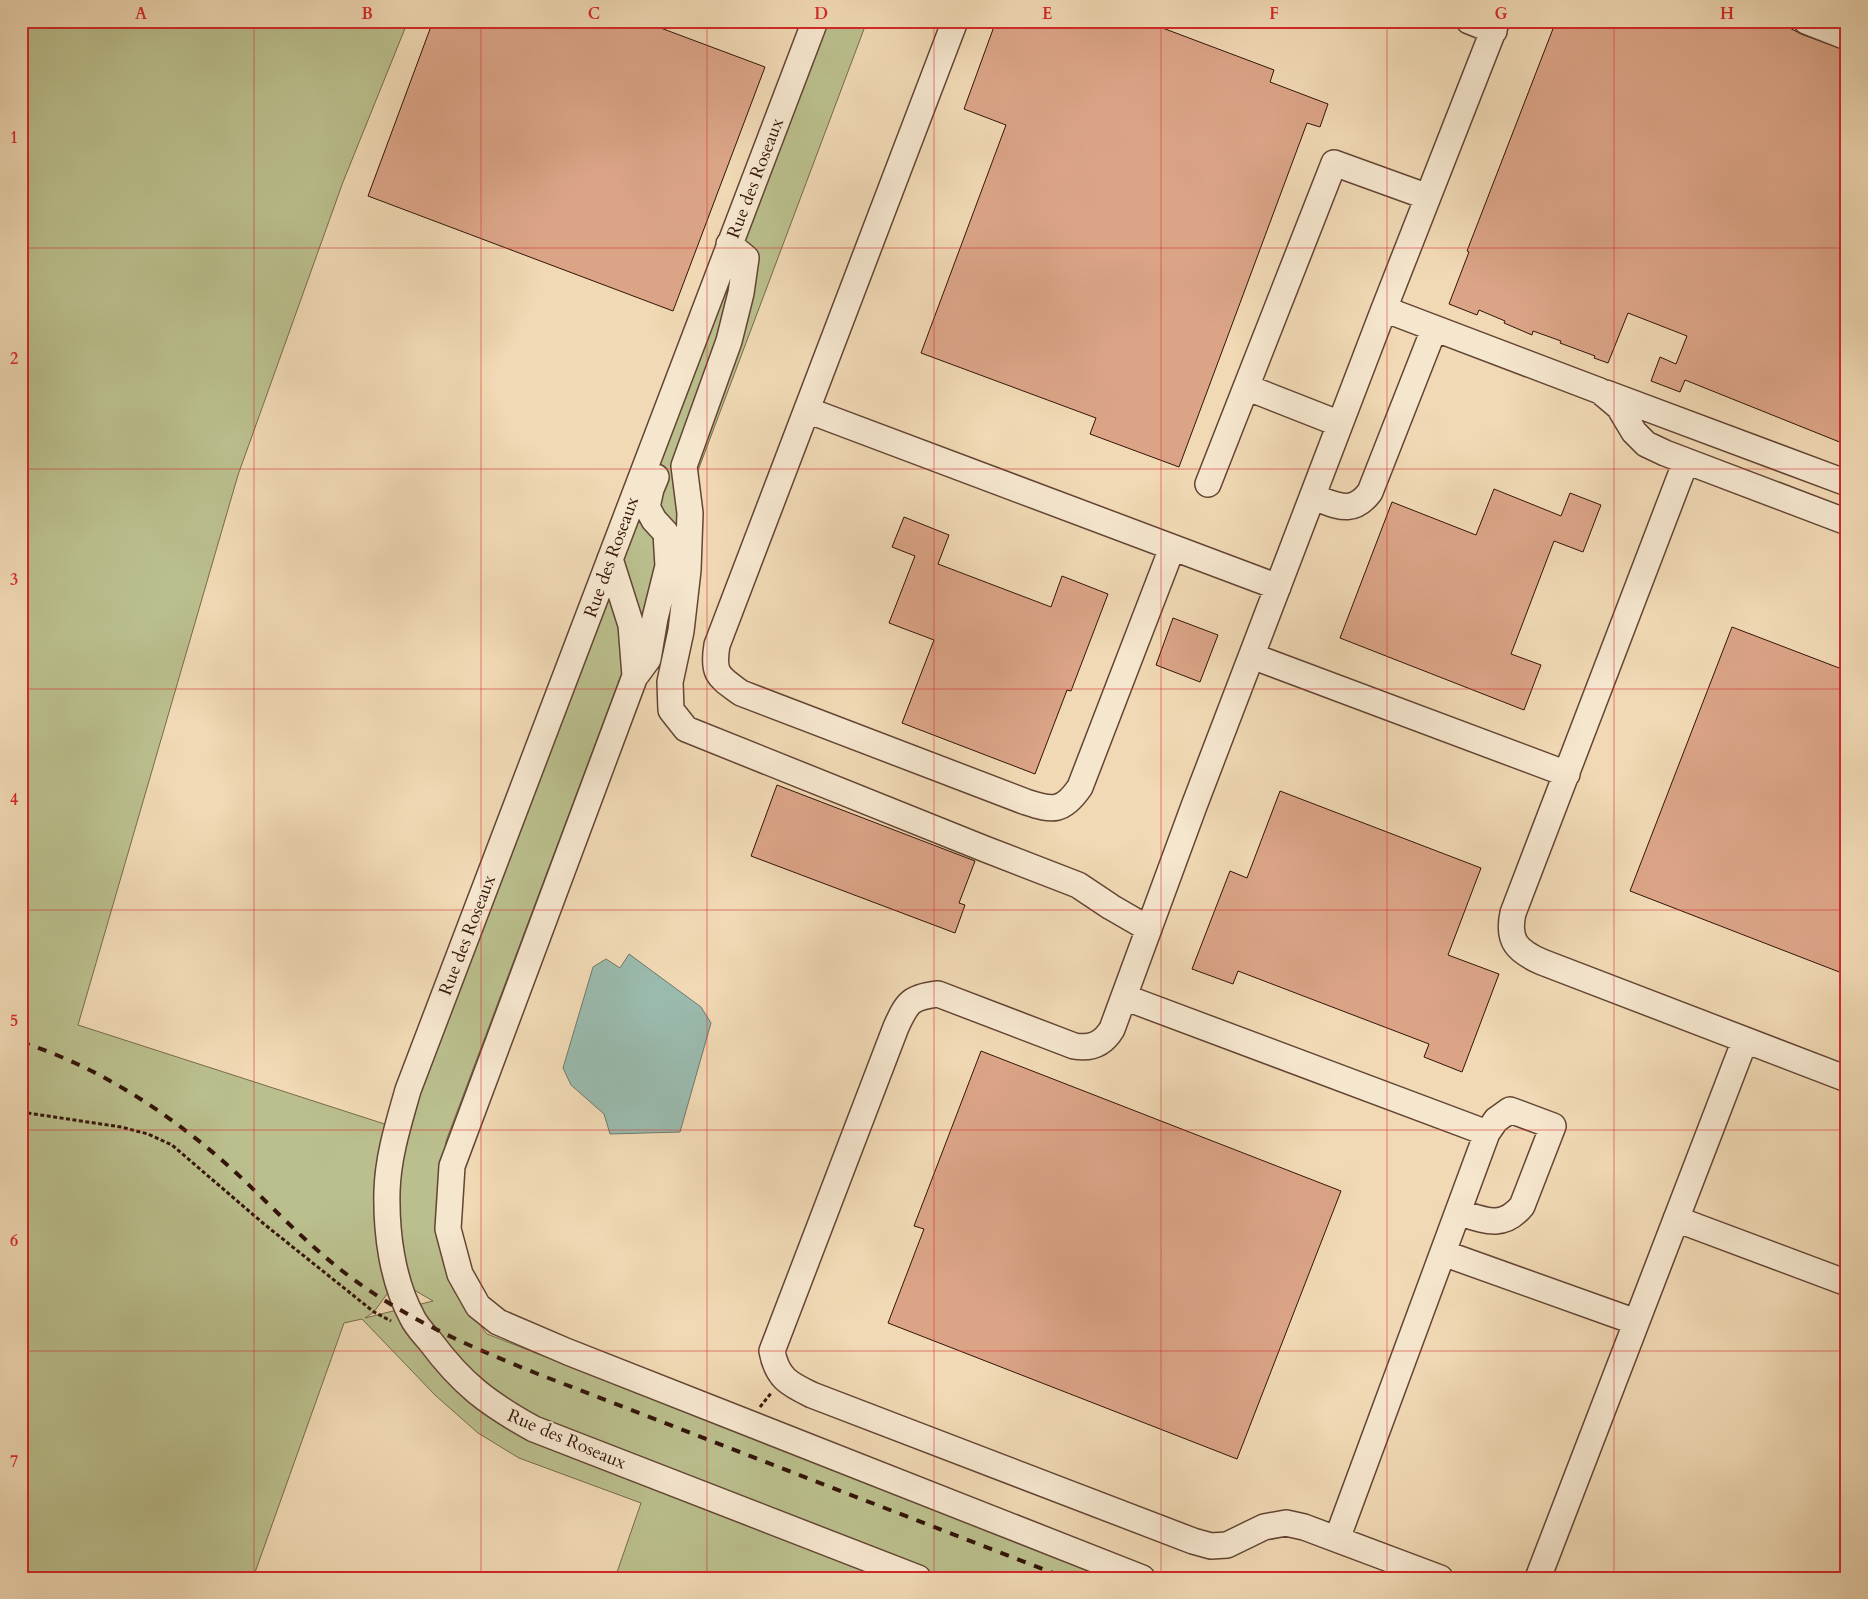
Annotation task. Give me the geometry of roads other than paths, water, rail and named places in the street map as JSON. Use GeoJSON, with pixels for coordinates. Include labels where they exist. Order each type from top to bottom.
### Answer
{"type":"FeatureCollection","features":[{"type":"Feature","properties":{"kind":"street","name":"Rue des Roseaux"},"geometry":{"type":"LineString","coordinates":[[815,21],[408,1090],[397,1128],[387,1190],[391,1245],[400,1288],[412,1318],[446,1362],[469,1387],[500,1410],[534,1428],[918,1578]]}},
{"type":"Feature","properties":{"kind":"street"},"geometry":{"type":"LineString","coordinates":[[955,21],[717,645],[714,662],[720,678],[741,693],[1026,802],[1045,808],[1058,807],[1071,800],[1080,787],[1172,548]]}},
{"type":"Feature","properties":{"kind":"street"},"geometry":{"type":"LineString","coordinates":[[1440,1578],[1304,1527],[1286,1523],[1264,1527],[1227,1544],[1211,1546],[1193,1542],[812,1396],[791,1385],[783,1378],[774,1362],[772,1351],[896,1027],[909,1003],[920,996],[938,994],[1074,1046],[1084,1048],[1094,1046],[1108,1036],[1112,1029],[1340,424],[1495,26],[1469,21]]}},
{"type":"Feature","properties":{"kind":"street"},"geometry":{"type":"LineString","coordinates":[[1806,21],[1847,37]]}},
{"type":"Feature","properties":{"kind":"street"},"geometry":{"type":"LineString","coordinates":[[1208,484],[1334,163],[1428,197]]}},
{"type":"Feature","properties":{"kind":"street"},"geometry":{"type":"LineString","coordinates":[[729,244],[746,258],[741,293],[730,341],[684,466],[690,513],[688,570],[681,631],[670,682],[671,710],[686,728],[1078,885],[1149,929]]}},
{"type":"Feature","properties":{"kind":"street"},"geometry":{"type":"LineString","coordinates":[[1384,309],[1847,483]]}},
{"type":"Feature","properties":{"kind":"street"},"geometry":{"type":"LineString","coordinates":[[1312,498],[1345,507],[1363,502],[1370,492],[1434,329]]}},
{"type":"Feature","properties":{"kind":"street"},"geometry":{"type":"LineString","coordinates":[[1246,387],[1340,424]]}},
{"type":"Feature","properties":{"kind":"street"},"geometry":{"type":"LineString","coordinates":[[1600,391],[1618,407],[1634,432],[1646,444],[1847,522]]}},
{"type":"Feature","properties":{"kind":"street"},"geometry":{"type":"LineString","coordinates":[[669,405],[678,414],[671,441],[651,489],[648,507],[654,520],[666,533],[668,566],[655,618],[648,659],[635,676],[452,1166],[448,1229],[460,1274],[478,1306],[498,1322],[568,1352],[1142,1578]]}},
{"type":"Feature","properties":{"kind":"street"},"geometry":{"type":"LineString","coordinates":[[807,410],[1278,587]]}},
{"type":"Feature","properties":{"kind":"street"},"geometry":{"type":"LineString","coordinates":[[1686,461],[1513,913],[1512,936],[1517,947],[1529,957],[1847,1079]]}},
{"type":"Feature","properties":{"kind":"street"},"geometry":{"type":"LineString","coordinates":[[610,559],[631,625],[635,676]]}},
{"type":"Feature","properties":{"kind":"street"},"geometry":{"type":"LineString","coordinates":[[1252,656],[1567,774]]}},
{"type":"Feature","properties":{"kind":"street"},"geometry":{"type":"LineString","coordinates":[[1124,997],[1487,1133]]}},
{"type":"Feature","properties":{"kind":"street"},"geometry":{"type":"LineString","coordinates":[[1538,1578],[1745,1040]]}},
{"type":"Feature","properties":{"kind":"street"},"geometry":{"type":"LineString","coordinates":[[1336,1539],[1487,1133],[1496,1120],[1510,1110],[1553,1126],[1522,1206],[1513,1216],[1498,1222],[1486,1221],[1458,1212]]}},
{"type":"Feature","properties":{"kind":"street"},"geometry":{"type":"LineString","coordinates":[[1676,1220],[1847,1283]]}},
{"type":"Feature","properties":{"kind":"street"},"geometry":{"type":"LineString","coordinates":[[1443,1253],[1636,1322]]}},
{"type":"Feature","properties":{"kind":"railway"},"geometry":{"type":"LineString","coordinates":[[21,1042],[50,1052],[107,1079],[160,1112],[233,1170],[337,1267],[375,1294],[419,1321],[538,1374],[1066,1578]]}}]}
